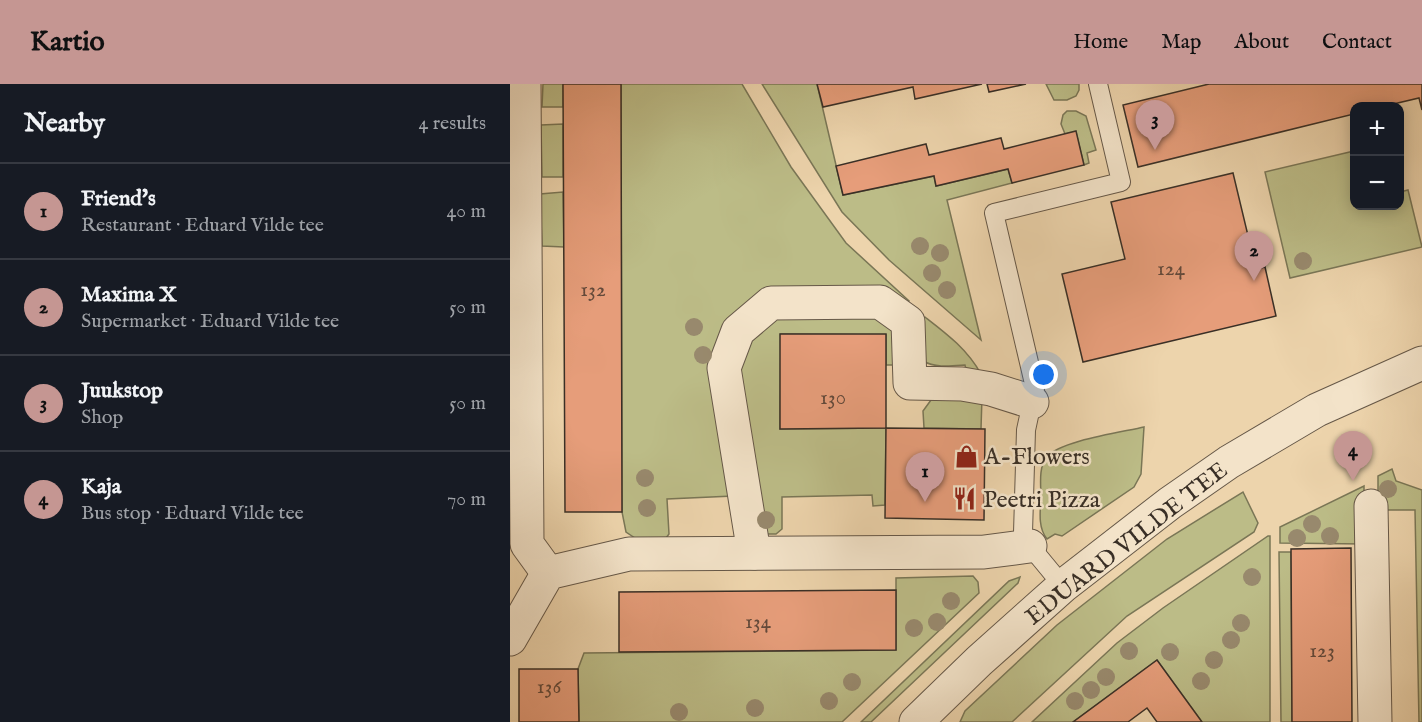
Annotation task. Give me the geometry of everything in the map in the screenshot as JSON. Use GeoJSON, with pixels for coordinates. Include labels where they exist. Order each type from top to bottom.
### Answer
{"type":"FeatureCollection","features":[{"type":"Feature","properties":{"kind":"street"},"geometry":{"type":"LineString","coordinates":[[524,84],[527,544],[548,573]]}},
{"type":"Feature","properties":{"kind":"street"},"geometry":{"type":"LineString","coordinates":[[754,553],[724,368],[738,331],[771,303],[880,302],[908,322],[910,383],[962,384],[990,389],[1032,402]]}},
{"type":"Feature","properties":{"kind":"street","name":"EDUARD VILDE TEE"},"geometry":{"type":"LineString","coordinates":[[916,722],[1063,586],[1170,503],[1229,462],[1317,410],[1421,366]]}},
{"type":"Feature","properties":{"kind":"street"},"geometry":{"type":"LineString","coordinates":[[1371,506],[1375,722]]}},
{"type":"Feature","properties":{"kind":"street"},"geometry":{"type":"LineString","coordinates":[[510,639],[548,573],[629,554],[984,552],[1030,546]]}},
{"type":"Feature","properties":{"kind":"lane"},"geometry":{"type":"LineString","coordinates":[[1063,586],[1030,546],[1023,533],[1026,430],[1035,388],[994,213],[1122,182],[1098,84]]}},
{"type":"Feature","properties":{"kind":"green space"},"geometry":{"type":"Polygon","coordinates":[[[543,84],[563,84],[563,107],[542,107],[543,84]]]}},
{"type":"Feature","properties":{"kind":"green space"},"geometry":{"type":"Polygon","coordinates":[[[621,84],[742,84],[791,167],[846,243],[909,301],[904,305],[768,294],[716,357],[733,496],[667,499],[669,534],[666,538],[635,538],[626,532],[622,512],[621,84]]]}},
{"type":"Feature","properties":{"kind":"green space"},"geometry":{"type":"Polygon","coordinates":[[[762,84],[817,84],[843,195],[934,176],[936,186],[1008,169],[1012,183],[947,200],[981,340],[889,260],[842,212],[762,84]]]}},
{"type":"Feature","properties":{"kind":"green space"},"geometry":{"type":"Polygon","coordinates":[[[1046,84],[1079,84],[1079,90],[1076,96],[1067,100],[1054,100],[1046,84]]]}},
{"type":"Feature","properties":{"kind":"green space"},"geometry":{"type":"Polygon","coordinates":[[[1067,111],[1076,111],[1086,116],[1096,150],[1087,153],[1089,163],[1084,165],[1076,132],[1065,134],[1061,124],[1063,115],[1067,111]]]}},
{"type":"Feature","properties":{"kind":"green space"},"geometry":{"type":"Polygon","coordinates":[[[563,124],[563,177],[542,177],[541,125],[563,124]]]}},
{"type":"Feature","properties":{"kind":"green space"},"geometry":{"type":"Polygon","coordinates":[[[1350,152],[1350,210],[1404,210],[1404,191],[1408,190],[1422,247],[1290,278],[1265,172],[1350,152]]]}},
{"type":"Feature","properties":{"kind":"green space"},"geometry":{"type":"Polygon","coordinates":[[[563,192],[564,247],[542,246],[540,194],[563,192]]]}},
{"type":"Feature","properties":{"kind":"green space"},"geometry":{"type":"Polygon","coordinates":[[[767,316],[892,318],[898,365],[886,365],[886,335],[781,334],[780,429],[886,428],[885,505],[873,506],[872,495],[782,497],[782,529],[776,534],[758,534],[736,364],[767,316]]]}},
{"type":"Feature","properties":{"kind":"green space"},"geometry":{"type":"Polygon","coordinates":[[[925,317],[963,349],[981,374],[967,374],[965,365],[938,366],[923,361],[919,327],[925,317]]]}},
{"type":"Feature","properties":{"kind":"green space"},"geometry":{"type":"Polygon","coordinates":[[[982,397],[981,429],[924,428],[923,411],[931,400],[982,397]]]}},
{"type":"Feature","properties":{"kind":"green space"},"geometry":{"type":"Polygon","coordinates":[[[1144,427],[1141,474],[1134,487],[1062,536],[1055,534],[1047,539],[1042,530],[1040,514],[1041,471],[1047,457],[1064,446],[1144,427]]]}},
{"type":"Feature","properties":{"kind":"green space"},"geometry":{"type":"Polygon","coordinates":[[[1392,469],[1396,481],[1422,490],[1422,722],[1419,722],[1415,510],[1378,510],[1378,476],[1392,469]]]}},
{"type":"Feature","properties":{"kind":"green space"},"geometry":{"type":"Polygon","coordinates":[[[1364,486],[1364,544],[1280,543],[1280,527],[1364,486]]]}},
{"type":"Feature","properties":{"kind":"green space"},"geometry":{"type":"Polygon","coordinates":[[[1243,492],[1258,523],[1254,532],[1127,616],[1012,722],[960,722],[965,711],[1057,625],[1167,539],[1243,492]]]}},
{"type":"Feature","properties":{"kind":"green space"},"geometry":{"type":"Polygon","coordinates":[[[1270,536],[1270,722],[1202,722],[1157,660],[1073,722],[1032,722],[1117,643],[1163,608],[1270,536]]]}},
{"type":"Feature","properties":{"kind":"green space"},"geometry":{"type":"Polygon","coordinates":[[[1279,552],[1291,552],[1292,722],[1281,722],[1279,552]]]}},
{"type":"Feature","properties":{"kind":"green space"},"geometry":{"type":"Polygon","coordinates":[[[973,576],[978,582],[979,593],[842,722],[579,722],[578,669],[584,653],[896,650],[896,578],[973,576]]]}},
{"type":"Feature","properties":{"kind":"green space"},"geometry":{"type":"Polygon","coordinates":[[[1020,577],[1018,583],[871,722],[861,722],[1009,581],[1020,577]]]}},
{"type":"Feature","properties":{"kind":"building"},"geometry":{"type":"Polygon","coordinates":[[[563,84],[621,84],[622,512],[565,512],[563,84]]]}},
{"type":"Feature","properties":{"kind":"building"},"geometry":{"type":"Polygon","coordinates":[[[817,84],[982,84],[915,99],[913,87],[823,107],[817,84]]]}},
{"type":"Feature","properties":{"kind":"building"},"geometry":{"type":"Polygon","coordinates":[[[987,84],[1026,84],[989,92],[987,84]]]}},
{"type":"Feature","properties":{"kind":"building"},"geometry":{"type":"Polygon","coordinates":[[[1209,84],[1422,84],[1422,110],[1419,98],[1402,102],[1350,102],[1350,115],[1138,167],[1123,105],[1209,84]]]}},
{"type":"Feature","properties":{"kind":"building"},"geometry":{"type":"Polygon","coordinates":[[[1076,131],[1084,165],[1012,183],[1008,169],[936,186],[934,176],[843,195],[836,166],[926,144],[929,155],[1001,138],[1004,149],[1076,131]]]}},
{"type":"Feature","properties":{"kind":"building"},"geometry":{"type":"Polygon","coordinates":[[[1233,173],[1256,269],[1265,267],[1276,316],[1083,362],[1062,274],[1125,259],[1111,202],[1233,173]]]}},
{"type":"Feature","properties":{"kind":"building"},"geometry":{"type":"Polygon","coordinates":[[[780,334],[886,334],[886,428],[780,429],[780,334]]]}},
{"type":"Feature","properties":{"kind":"building"},"geometry":{"type":"Polygon","coordinates":[[[886,428],[985,429],[984,520],[885,518],[886,428]]]}},
{"type":"Feature","properties":{"kind":"building"},"geometry":{"type":"Polygon","coordinates":[[[1351,548],[1352,722],[1292,722],[1291,549],[1351,548]]]}},
{"type":"Feature","properties":{"kind":"building"},"geometry":{"type":"Polygon","coordinates":[[[896,590],[896,650],[619,652],[619,592],[896,590]]]}},
{"type":"Feature","properties":{"kind":"building"},"geometry":{"type":"Polygon","coordinates":[[[1157,660],[1202,722],[1157,722],[1147,708],[1128,722],[1073,722],[1157,660]]]}},
{"type":"Feature","properties":{"kind":"building"},"geometry":{"type":"Polygon","coordinates":[[[519,669],[578,669],[579,722],[519,722],[519,669]]]}},
{"type":"Feature","properties":{"kind":"place","name":"Juukstop"},"geometry":{"type":"Point","coordinates":[1155,150]}},
{"type":"Feature","properties":{"kind":"place","name":"Maxima X"},"geometry":{"type":"Point","coordinates":[1254,281]}},
{"type":"Feature","properties":{"kind":"place","name":"A-Flowers"},"geometry":{"type":"Point","coordinates":[966,456]}},
{"type":"Feature","properties":{"kind":"place","name":"Kaja"},"geometry":{"type":"Point","coordinates":[1353,481]}},
{"type":"Feature","properties":{"kind":"place","name":"Peetri Pizza"},"geometry":{"type":"Point","coordinates":[965,499]}},
{"type":"Feature","properties":{"kind":"place","name":"Friend's"},"geometry":{"type":"Point","coordinates":[925,502]}}]}
